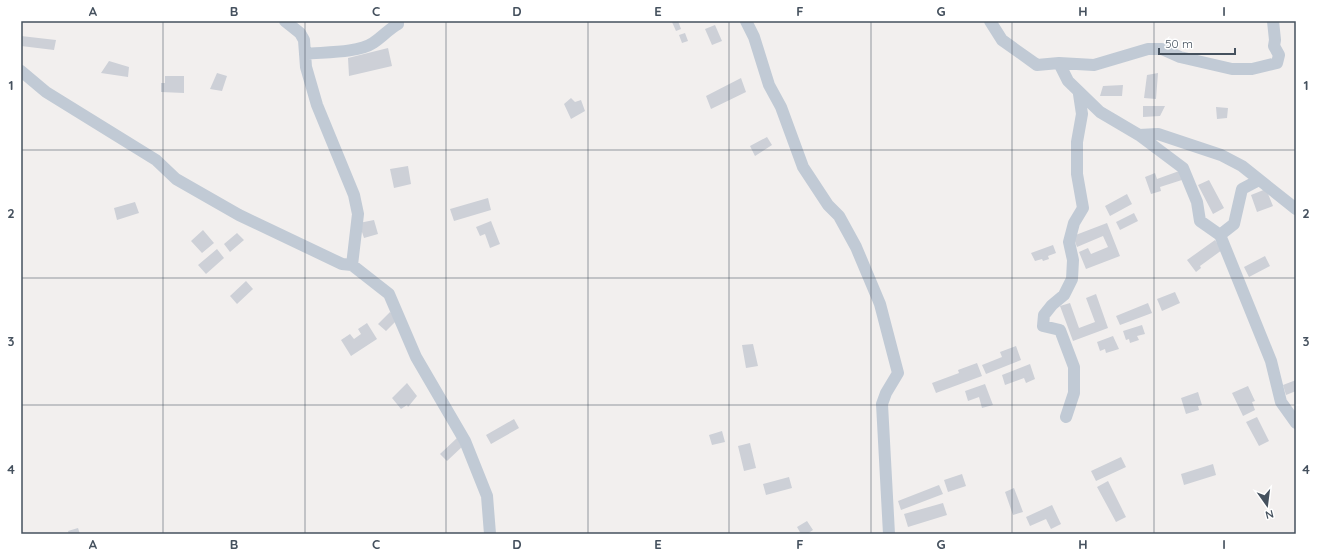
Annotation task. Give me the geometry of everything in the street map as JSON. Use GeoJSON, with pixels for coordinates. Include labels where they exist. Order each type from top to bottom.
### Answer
{"type":"FeatureCollection","features":[{"type":"Feature","properties":{"kind":"street"},"geometry":{"type":"LineString","coordinates":[[286,21],[300,33],[304,40],[306,67],[317,105],[354,195],[358,214],[352,265]]}},
{"type":"Feature","properties":{"kind":"street"},"geometry":{"type":"LineString","coordinates":[[305,54],[356,48],[372,43],[385,32],[398,24],[398,21]]}},
{"type":"Feature","properties":{"kind":"street"},"geometry":{"type":"LineString","coordinates":[[746,21],[754,37],[769,85],[781,107],[803,167],[812,184],[846,227],[880,304],[898,373],[886,393],[882,404],[889,534]]}},
{"type":"Feature","properties":{"kind":"street"},"geometry":{"type":"LineString","coordinates":[[990,21],[1002,40],[1037,65],[1059,63],[1094,65],[1148,49],[1162,49],[1180,57],[1191,58],[1216,67],[1252,69],[1277,63],[1279,55],[1274,46],[1275,40],[1272,21]]}},
{"type":"Feature","properties":{"kind":"street"},"geometry":{"type":"LineString","coordinates":[[1059,63],[1068,81],[1079,94],[1100,112],[1139,135],[1183,168],[1197,202],[1200,221],[1220,235],[1271,361],[1281,402],[1296,423]]}},
{"type":"Feature","properties":{"kind":"street"},"geometry":{"type":"LineString","coordinates":[[21,71],[46,92],[156,160],[176,179],[239,215],[342,264],[352,265],[389,294],[416,357],[465,441],[487,496],[490,534]]}},
{"type":"Feature","properties":{"kind":"street"},"geometry":{"type":"LineString","coordinates":[[1066,417],[1074,393],[1074,367],[1060,330],[1043,326],[1044,315],[1052,305],[1064,295],[1072,279],[1073,260],[1069,242],[1074,223],[1082,208],[1077,174],[1077,142],[1082,114],[1079,94]]}},
{"type":"Feature","properties":{"kind":"street"},"geometry":{"type":"LineString","coordinates":[[1139,135],[1158,134],[1221,155],[1242,166],[1296,209]]}},
{"type":"Feature","properties":{"kind":"street"},"geometry":{"type":"LineString","coordinates":[[1220,235],[1234,224],[1242,189],[1259,180]]}},
{"type":"Feature","properties":{"kind":"building"},"geometry":{"type":"Polygon","coordinates":[[[678,21],[681,29],[676,31],[672,22],[678,21]]]}},
{"type":"Feature","properties":{"kind":"building"},"geometry":{"type":"Polygon","coordinates":[[[715,25],[722,41],[712,45],[705,29],[715,25]]]}},
{"type":"Feature","properties":{"kind":"building"},"geometry":{"type":"Polygon","coordinates":[[[685,33],[688,41],[682,43],[679,35],[685,33]]]}},
{"type":"Feature","properties":{"kind":"building"},"geometry":{"type":"Polygon","coordinates":[[[21,36],[56,40],[54,50],[21,46],[21,36]]]}},
{"type":"Feature","properties":{"kind":"building"},"geometry":{"type":"Polygon","coordinates":[[[388,48],[392,66],[349,76],[348,58],[388,48]]]}},
{"type":"Feature","properties":{"kind":"building"},"geometry":{"type":"Polygon","coordinates":[[[109,61],[129,67],[128,77],[101,73],[109,61]]]}},
{"type":"Feature","properties":{"kind":"building"},"geometry":{"type":"Polygon","coordinates":[[[217,73],[227,76],[222,91],[210,89],[217,73]]]}},
{"type":"Feature","properties":{"kind":"building"},"geometry":{"type":"Polygon","coordinates":[[[1158,73],[1156,99],[1144,98],[1147,75],[1158,73]]]}},
{"type":"Feature","properties":{"kind":"building"},"geometry":{"type":"Polygon","coordinates":[[[165,76],[184,76],[184,93],[161,92],[161,83],[165,83],[165,76]]]}},
{"type":"Feature","properties":{"kind":"building"},"geometry":{"type":"Polygon","coordinates":[[[741,78],[746,92],[711,109],[706,96],[741,78]]]}},
{"type":"Feature","properties":{"kind":"building"},"geometry":{"type":"Polygon","coordinates":[[[1123,85],[1122,96],[1100,96],[1103,86],[1123,85]]]}},
{"type":"Feature","properties":{"kind":"building"},"geometry":{"type":"Polygon","coordinates":[[[571,98],[575,102],[581,100],[585,111],[571,119],[564,104],[571,98]]]}},
{"type":"Feature","properties":{"kind":"building"},"geometry":{"type":"Polygon","coordinates":[[[1143,106],[1165,106],[1160,116],[1143,117],[1143,106]]]}},
{"type":"Feature","properties":{"kind":"building"},"geometry":{"type":"Polygon","coordinates":[[[1216,107],[1228,108],[1227,118],[1217,119],[1216,107]]]}},
{"type":"Feature","properties":{"kind":"building"},"geometry":{"type":"Polygon","coordinates":[[[767,137],[772,145],[755,156],[750,146],[767,137]]]}},
{"type":"Feature","properties":{"kind":"building"},"geometry":{"type":"Polygon","coordinates":[[[408,166],[411,184],[394,188],[390,169],[408,166]]]}},
{"type":"Feature","properties":{"kind":"building"},"geometry":{"type":"Polygon","coordinates":[[[1182,170],[1185,179],[1160,187],[1161,191],[1151,194],[1145,177],[1155,173],[1157,179],[1182,170]]]}},
{"type":"Feature","properties":{"kind":"building"},"geometry":{"type":"Polygon","coordinates":[[[1209,180],[1224,208],[1213,214],[1198,185],[1209,180]]]}},
{"type":"Feature","properties":{"kind":"building"},"geometry":{"type":"Polygon","coordinates":[[[1266,189],[1273,206],[1257,212],[1251,195],[1266,189]]]}},
{"type":"Feature","properties":{"kind":"building"},"geometry":{"type":"Polygon","coordinates":[[[1127,194],[1132,204],[1110,216],[1105,206],[1127,194]]]}},
{"type":"Feature","properties":{"kind":"building"},"geometry":{"type":"Polygon","coordinates":[[[488,198],[491,210],[454,221],[450,209],[488,198]]]}},
{"type":"Feature","properties":{"kind":"building"},"geometry":{"type":"Polygon","coordinates":[[[135,202],[139,213],[117,220],[114,208],[135,202]]]}},
{"type":"Feature","properties":{"kind":"building"},"geometry":{"type":"Polygon","coordinates":[[[1134,213],[1138,221],[1120,230],[1116,222],[1134,213]]]}},
{"type":"Feature","properties":{"kind":"building"},"geometry":{"type":"Polygon","coordinates":[[[374,220],[378,234],[364,238],[359,223],[374,220]]]}},
{"type":"Feature","properties":{"kind":"building"},"geometry":{"type":"Polygon","coordinates":[[[491,221],[500,244],[490,248],[485,234],[480,236],[476,227],[491,221]]]}},
{"type":"Feature","properties":{"kind":"building"},"geometry":{"type":"Polygon","coordinates":[[[1107,223],[1120,256],[1086,269],[1079,252],[1088,248],[1091,254],[1108,247],[1103,236],[1077,247],[1073,236],[1107,223]]]}},
{"type":"Feature","properties":{"kind":"building"},"geometry":{"type":"Polygon","coordinates":[[[203,230],[214,243],[202,253],[191,241],[203,230]]]}},
{"type":"Feature","properties":{"kind":"building"},"geometry":{"type":"Polygon","coordinates":[[[237,233],[244,240],[230,252],[224,244],[237,233]]]}},
{"type":"Feature","properties":{"kind":"building"},"geometry":{"type":"Polygon","coordinates":[[[1215,240],[1222,250],[1200,266],[1201,268],[1196,272],[1187,260],[1215,240]]]}},
{"type":"Feature","properties":{"kind":"building"},"geometry":{"type":"Polygon","coordinates":[[[1053,245],[1056,253],[1048,256],[1049,259],[1035,261],[1031,253],[1053,245]]]}},
{"type":"Feature","properties":{"kind":"building"},"geometry":{"type":"Polygon","coordinates":[[[217,249],[224,258],[206,274],[198,265],[217,249]]]}},
{"type":"Feature","properties":{"kind":"building"},"geometry":{"type":"Polygon","coordinates":[[[1265,256],[1270,266],[1249,277],[1244,267],[1265,256]]]}},
{"type":"Feature","properties":{"kind":"building"},"geometry":{"type":"Polygon","coordinates":[[[246,281],[253,289],[237,304],[230,296],[246,281]]]}},
{"type":"Feature","properties":{"kind":"building"},"geometry":{"type":"Polygon","coordinates":[[[1175,292],[1180,303],[1162,311],[1157,299],[1175,292]]]}},
{"type":"Feature","properties":{"kind":"building"},"geometry":{"type":"Polygon","coordinates":[[[1096,294],[1108,328],[1073,341],[1060,306],[1070,303],[1079,328],[1095,322],[1086,298],[1096,294]]]}},
{"type":"Feature","properties":{"kind":"building"},"geometry":{"type":"Polygon","coordinates":[[[1148,303],[1152,313],[1120,325],[1116,316],[1148,303]]]}},
{"type":"Feature","properties":{"kind":"building"},"geometry":{"type":"Polygon","coordinates":[[[390,312],[398,319],[386,331],[378,324],[390,312]]]}},
{"type":"Feature","properties":{"kind":"building"},"geometry":{"type":"Polygon","coordinates":[[[367,323],[377,339],[351,356],[341,340],[350,334],[354,339],[361,334],[358,329],[367,323]]]}},
{"type":"Feature","properties":{"kind":"building"},"geometry":{"type":"Polygon","coordinates":[[[1142,325],[1145,334],[1137,336],[1139,340],[1130,343],[1129,339],[1126,340],[1123,331],[1142,325]]]}},
{"type":"Feature","properties":{"kind":"building"},"geometry":{"type":"Polygon","coordinates":[[[1113,336],[1119,349],[1106,353],[1105,349],[1100,351],[1097,342],[1113,336]]]}},
{"type":"Feature","properties":{"kind":"building"},"geometry":{"type":"Polygon","coordinates":[[[753,344],[758,366],[746,368],[742,345],[753,344]]]}},
{"type":"Feature","properties":{"kind":"building"},"geometry":{"type":"Polygon","coordinates":[[[1016,346],[1021,360],[986,374],[982,365],[1002,357],[1000,352],[1016,346]]]}},
{"type":"Feature","properties":{"kind":"building"},"geometry":{"type":"Polygon","coordinates":[[[977,363],[982,376],[936,393],[932,383],[959,373],[958,370],[977,363]]]}},
{"type":"Feature","properties":{"kind":"building"},"geometry":{"type":"Polygon","coordinates":[[[1030,364],[1035,379],[1026,383],[1024,378],[1005,385],[1002,375],[1030,364]]]}},
{"type":"Feature","properties":{"kind":"building"},"geometry":{"type":"Polygon","coordinates":[[[1296,380],[1296,391],[1286,395],[1283,385],[1296,380]]]}},
{"type":"Feature","properties":{"kind":"building"},"geometry":{"type":"Polygon","coordinates":[[[407,383],[417,396],[408,407],[407,405],[401,409],[392,398],[407,383]]]}},
{"type":"Feature","properties":{"kind":"building"},"geometry":{"type":"Polygon","coordinates":[[[985,384],[993,405],[982,408],[979,397],[968,401],[965,391],[985,384]]]}},
{"type":"Feature","properties":{"kind":"building"},"geometry":{"type":"Polygon","coordinates":[[[1248,386],[1255,401],[1252,402],[1255,410],[1243,416],[1232,393],[1248,386]]]}},
{"type":"Feature","properties":{"kind":"building"},"geometry":{"type":"Polygon","coordinates":[[[1198,392],[1202,405],[1198,406],[1199,410],[1186,414],[1181,398],[1198,392]]]}},
{"type":"Feature","properties":{"kind":"building"},"geometry":{"type":"Polygon","coordinates":[[[1257,417],[1269,441],[1259,446],[1246,422],[1257,417]]]}},
{"type":"Feature","properties":{"kind":"building"},"geometry":{"type":"Polygon","coordinates":[[[514,419],[519,428],[491,444],[486,435],[514,419]]]}},
{"type":"Feature","properties":{"kind":"building"},"geometry":{"type":"Polygon","coordinates":[[[722,431],[725,442],[712,445],[709,435],[722,431]]]}},
{"type":"Feature","properties":{"kind":"building"},"geometry":{"type":"Polygon","coordinates":[[[457,438],[464,445],[447,461],[440,454],[457,438]]]}},
{"type":"Feature","properties":{"kind":"building"},"geometry":{"type":"Polygon","coordinates":[[[750,443],[756,468],[744,471],[738,446],[750,443]]]}},
{"type":"Feature","properties":{"kind":"building"},"geometry":{"type":"Polygon","coordinates":[[[1121,457],[1126,467],[1096,481],[1091,471],[1121,457]]]}},
{"type":"Feature","properties":{"kind":"building"},"geometry":{"type":"Polygon","coordinates":[[[1213,464],[1216,475],[1184,485],[1181,474],[1213,464]]]}},
{"type":"Feature","properties":{"kind":"building"},"geometry":{"type":"Polygon","coordinates":[[[962,474],[966,486],[948,492],[944,480],[962,474]]]}},
{"type":"Feature","properties":{"kind":"building"},"geometry":{"type":"Polygon","coordinates":[[[789,477],[792,488],[766,495],[763,484],[789,477]]]}},
{"type":"Feature","properties":{"kind":"building"},"geometry":{"type":"Polygon","coordinates":[[[1108,481],[1126,517],[1116,522],[1097,487],[1108,481]]]}},
{"type":"Feature","properties":{"kind":"building"},"geometry":{"type":"Polygon","coordinates":[[[939,485],[943,494],[901,510],[898,501],[939,485]]]}},
{"type":"Feature","properties":{"kind":"building"},"geometry":{"type":"Polygon","coordinates":[[[1014,488],[1023,512],[1013,515],[1005,492],[1014,488]]]}},
{"type":"Feature","properties":{"kind":"building"},"geometry":{"type":"Polygon","coordinates":[[[943,503],[947,515],[908,527],[904,514],[943,503]]]}},
{"type":"Feature","properties":{"kind":"building"},"geometry":{"type":"Polygon","coordinates":[[[1052,505],[1061,524],[1051,529],[1046,519],[1030,526],[1026,517],[1052,505]]]}},
{"type":"Feature","properties":{"kind":"building"},"geometry":{"type":"Polygon","coordinates":[[[807,521],[813,530],[807,534],[801,534],[797,527],[807,521]]]}},
{"type":"Feature","properties":{"kind":"building"},"geometry":{"type":"Polygon","coordinates":[[[78,528],[80,534],[69,534],[68,531],[78,528]]]}}]}
